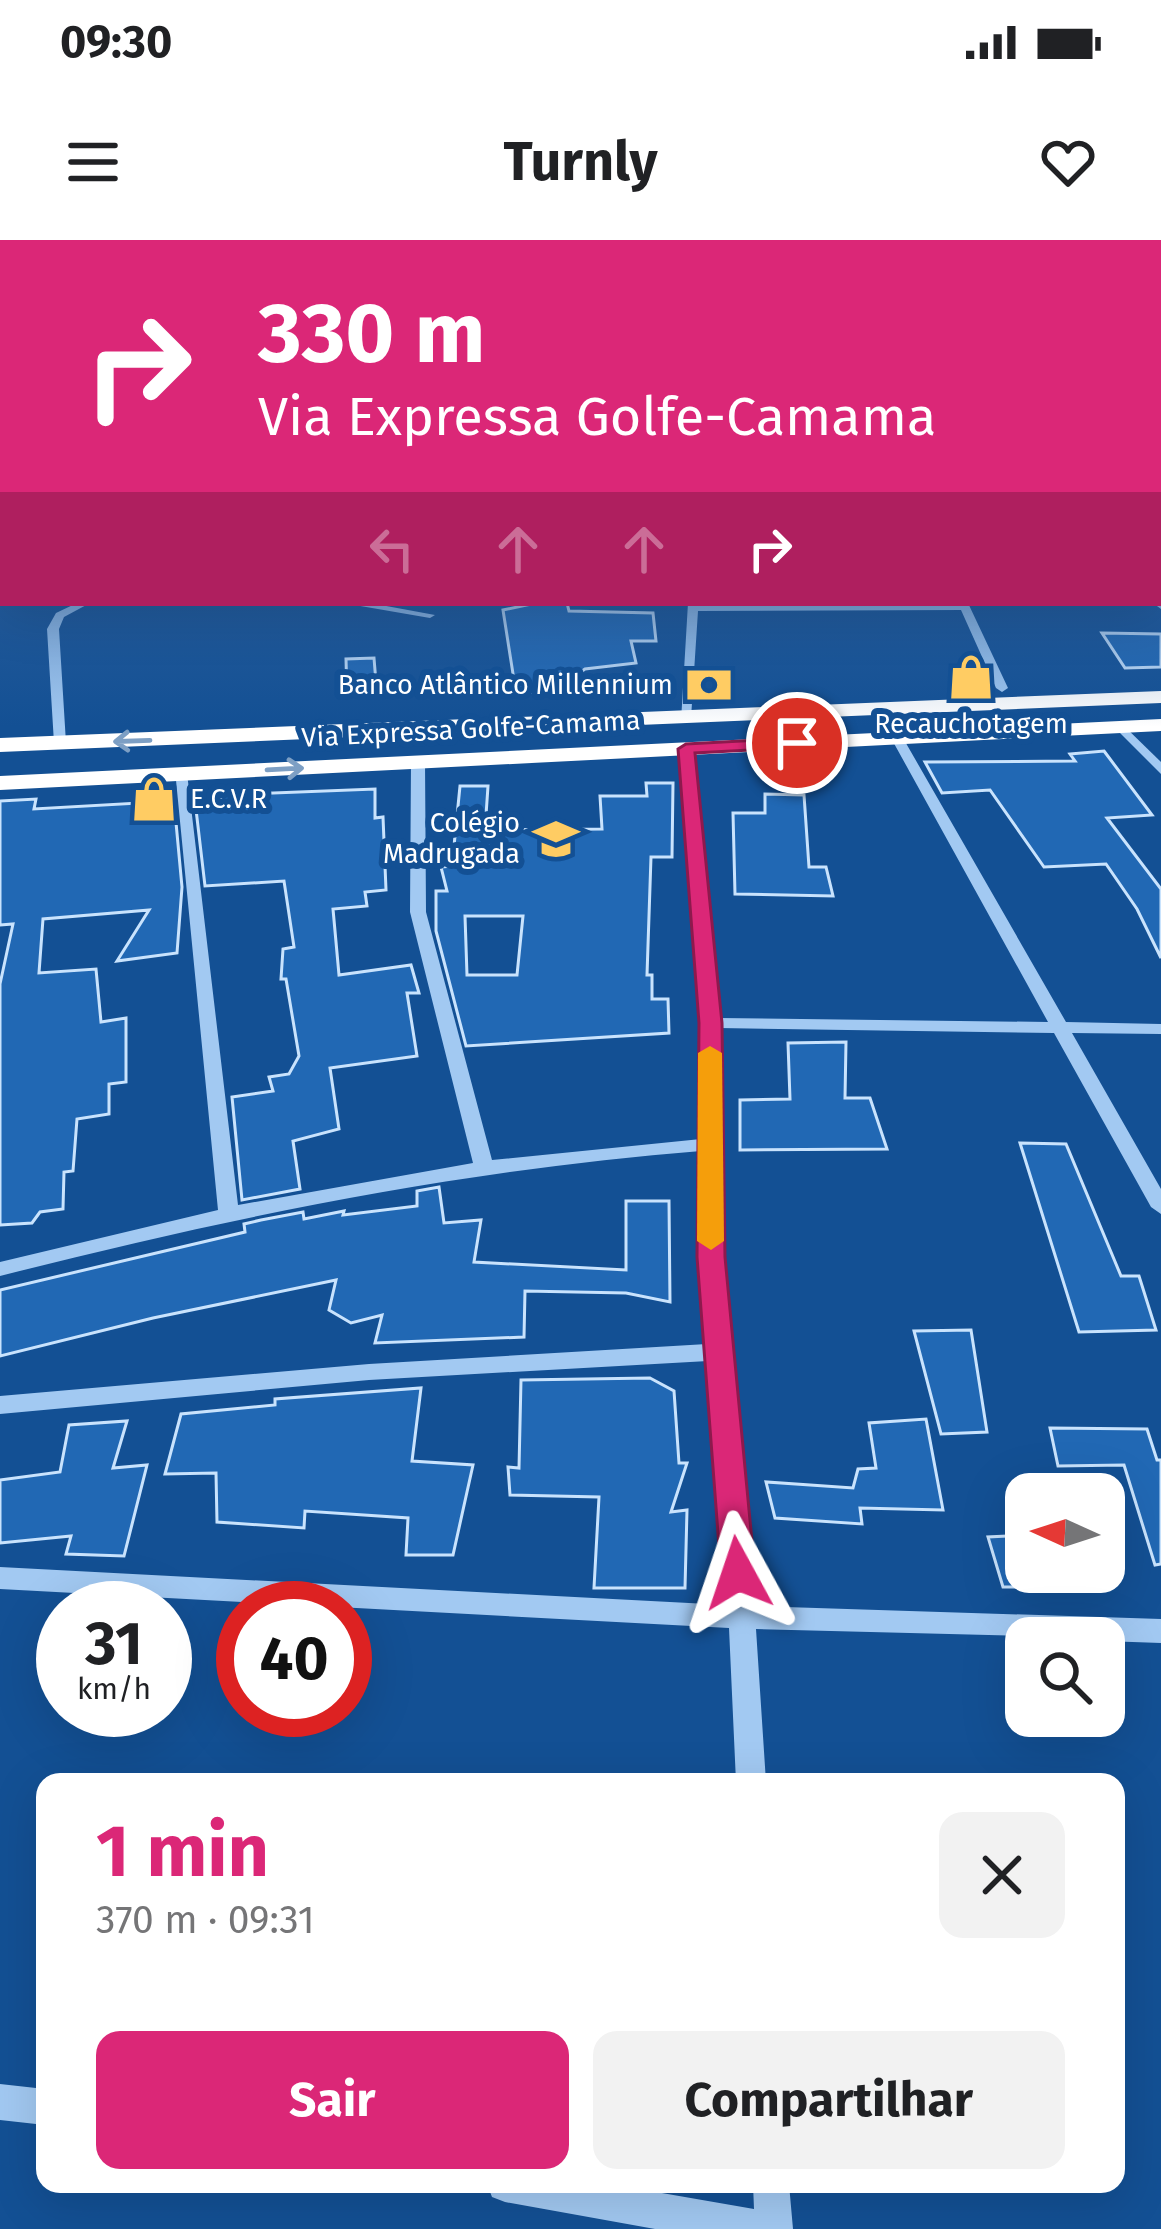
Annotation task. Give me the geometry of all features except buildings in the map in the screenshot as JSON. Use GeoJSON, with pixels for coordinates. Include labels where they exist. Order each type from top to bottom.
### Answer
{"type":"FeatureCollection","features":[{"type":"Feature","properties":{"kind":"highway","name":"Via Expressa Golfe-Camama"},"geometry":{"type":"LineString","coordinates":[[6,745],[1161,697]]}},
{"type":"Feature","properties":{"kind":"highway","name":"Via Expressa Golfe-Camama"},"geometry":{"type":"LineString","coordinates":[[0,784],[1161,725]]}},
{"type":"Feature","properties":{"kind":"street"},"geometry":{"type":"LineString","coordinates":[[60,743],[53,628],[59,615],[78,606]]}},
{"type":"Feature","properties":{"kind":"street"},"geometry":{"type":"LineString","coordinates":[[367,606],[430,616]]}},
{"type":"Feature","properties":{"kind":"street"},"geometry":{"type":"LineString","coordinates":[[686,718],[693,606]]}},
{"type":"Feature","properties":{"kind":"street"},"geometry":{"type":"LineString","coordinates":[[964,606],[1002,688]]}},
{"type":"Feature","properties":{"kind":"street"},"geometry":{"type":"LineString","coordinates":[[1121,727],[1161,770]]}},
{"type":"Feature","properties":{"kind":"street"},"geometry":{"type":"LineString","coordinates":[[897,738],[1161,1208]]}},
{"type":"Feature","properties":{"kind":"street"},"geometry":{"type":"LineString","coordinates":[[686,749],[710,1023],[718,1352],[751,1773]]}},
{"type":"Feature","properties":{"kind":"street"},"geometry":{"type":"LineString","coordinates":[[418,762],[421,929],[483,1165]]}},
{"type":"Feature","properties":{"kind":"street"},"geometry":{"type":"LineString","coordinates":[[180,773],[229,1213]]}},
{"type":"Feature","properties":{"kind":"street"},"geometry":{"type":"LineString","coordinates":[[710,1023],[1161,1029]]}},
{"type":"Feature","properties":{"kind":"street"},"geometry":{"type":"LineString","coordinates":[[0,1269],[229,1213],[483,1165],[710,1144]]}},
{"type":"Feature","properties":{"kind":"street"},"geometry":{"type":"LineString","coordinates":[[0,1405],[369,1372],[718,1352]]}},
{"type":"Feature","properties":{"kind":"street"},"geometry":{"type":"LineString","coordinates":[[0,1578],[742,1617],[1161,1631]]}},
{"type":"Feature","properties":{"kind":"street"},"geometry":{"type":"LineString","coordinates":[[0,2102],[36,2106]]}},
{"type":"Feature","properties":{"kind":"street"},"geometry":{"type":"LineString","coordinates":[[556,2193],[760,2229]]}},
{"type":"Feature","properties":{"kind":"street"},"geometry":{"type":"LineString","coordinates":[[772,2193],[774,2229]]}},
{"type":"Feature","properties":{"kind":"slow traffic"},"geometry":{"type":"LineString","coordinates":[[710,1053],[711,1241]]}},
{"type":"Feature","properties":{"kind":"place","name":"Recauchotagem"},"geometry":{"type":"Point","coordinates":[971,677]}},
{"type":"Feature","properties":{"kind":"place","name":"Banco Atlântico Millennium"},"geometry":{"type":"Point","coordinates":[709,685]}},
{"type":"Feature","properties":{"kind":"place","name":"E.C.V.R"},"geometry":{"type":"Point","coordinates":[154,799]}},
{"type":"Feature","properties":{"kind":"place","name":"Colégio Madrugada"},"geometry":{"type":"Point","coordinates":[556,839]}},
{"type":"Feature","properties":{"kind":"route"},"geometry":{"type":"LineString","coordinates":[[738,1573],[711,1257],[710,1023],[686,749],[797,743]]}}]}
